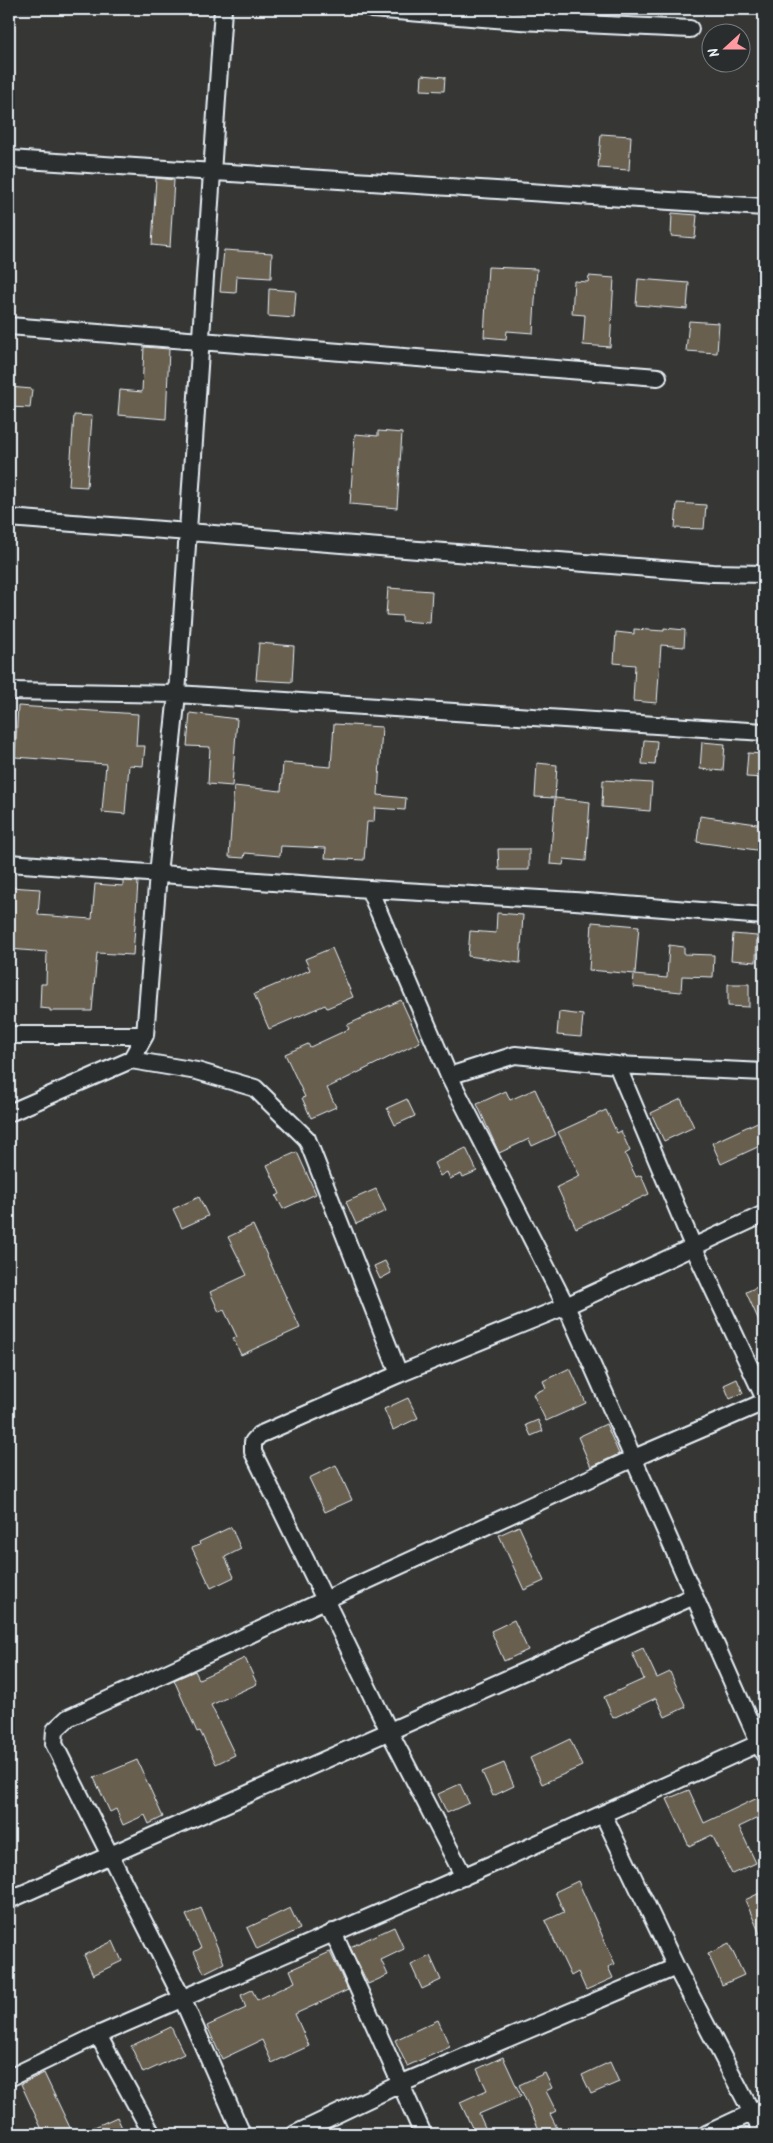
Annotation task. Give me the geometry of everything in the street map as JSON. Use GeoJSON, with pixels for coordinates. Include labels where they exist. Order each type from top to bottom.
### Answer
{"type":"FeatureCollection","features":[{"type":"Feature","properties":{"kind":"street"},"geometry":{"type":"LineString","coordinates":[[131,1060],[145,1035],[158,874],[177,694],[223,9]]}},
{"type":"Feature","properties":{"kind":"street"},"geometry":{"type":"LineString","coordinates":[[372,9],[520,21],[690,29]]}},
{"type":"Feature","properties":{"kind":"street"},"geometry":{"type":"LineString","coordinates":[[9,159],[764,207]]}},
{"type":"Feature","properties":{"kind":"street"},"geometry":{"type":"LineString","coordinates":[[9,326],[658,377]]}},
{"type":"Feature","properties":{"kind":"street"},"geometry":{"type":"LineString","coordinates":[[9,518],[713,573],[764,574]]}},
{"type":"Feature","properties":{"kind":"street"},"geometry":{"type":"LineString","coordinates":[[9,691],[177,694],[764,732]]}},
{"type":"Feature","properties":{"kind":"street"},"geometry":{"type":"LineString","coordinates":[[9,863],[369,889],[575,901],[764,916]]}},
{"type":"Feature","properties":{"kind":"street"},"geometry":{"type":"LineString","coordinates":[[9,2078],[98,2035],[182,1998],[763,1746],[694,1596],[566,1306],[449,1076],[369,889]]}},
{"type":"Feature","properties":{"kind":"street"},"geometry":{"type":"LineString","coordinates":[[9,1035],[145,1035]]}},
{"type":"Feature","properties":{"kind":"street"},"geometry":{"type":"LineString","coordinates":[[449,1076],[515,1055],[616,1065],[764,1072]]}},
{"type":"Feature","properties":{"kind":"street"},"geometry":{"type":"LineString","coordinates":[[9,1113],[131,1060],[197,1071],[256,1088],[307,1139],[399,1374]]}},
{"type":"Feature","properties":{"kind":"street"},"geometry":{"type":"LineString","coordinates":[[616,1065],[693,1246],[764,1397]]}},
{"type":"Feature","properties":{"kind":"street"},"geometry":{"type":"LineString","coordinates":[[464,1877],[325,1601],[253,1452],[253,1442],[259,1435],[399,1374],[566,1306],[764,1214]]}},
{"type":"Feature","properties":{"kind":"street"},"geometry":{"type":"LineString","coordinates":[[242,2134],[182,1998],[54,1744],[54,1730],[68,1718],[634,1458],[764,1402]]}},
{"type":"Feature","properties":{"kind":"street"},"geometry":{"type":"LineString","coordinates":[[9,1900],[694,1596]]}},
{"type":"Feature","properties":{"kind":"street"},"geometry":{"type":"LineString","coordinates":[[603,1814],[676,1967],[758,2110],[763,2134]]}},
{"type":"Feature","properties":{"kind":"street"},"geometry":{"type":"LineString","coordinates":[[333,1932],[423,2134]]}},
{"type":"Feature","properties":{"kind":"street"},"geometry":{"type":"LineString","coordinates":[[296,2134],[400,2084],[676,1967]]}},
{"type":"Feature","properties":{"kind":"street"},"geometry":{"type":"LineString","coordinates":[[98,2035],[152,2134]]}},
{"type":"Feature","properties":{"kind":"street"},"geometry":{"type":"LineString","coordinates":[[706,2134],[758,2110]]}},
{"type":"Feature","properties":{"kind":"building"},"geometry":{"type":"Polygon","coordinates":[[[422,75],[445,77],[444,91],[421,90],[422,75]]]}},
{"type":"Feature","properties":{"kind":"building"},"geometry":{"type":"Polygon","coordinates":[[[601,134],[631,136],[629,170],[598,168],[601,134]]]}},
{"type":"Feature","properties":{"kind":"building"},"geometry":{"type":"Polygon","coordinates":[[[156,178],[174,180],[170,247],[152,245],[156,178]]]}},
{"type":"Feature","properties":{"kind":"building"},"geometry":{"type":"Polygon","coordinates":[[[672,213],[697,215],[695,238],[671,236],[672,213]]]}},
{"type":"Feature","properties":{"kind":"building"},"geometry":{"type":"Polygon","coordinates":[[[224,250],[272,253],[271,278],[237,276],[236,293],[220,292],[224,250]]]}},
{"type":"Feature","properties":{"kind":"building"},"geometry":{"type":"Polygon","coordinates":[[[488,267],[537,269],[533,333],[507,331],[506,339],[484,337],[488,267]]]}},
{"type":"Feature","properties":{"kind":"building"},"geometry":{"type":"Polygon","coordinates":[[[589,276],[614,278],[610,347],[583,345],[585,315],[572,314],[574,281],[588,282],[589,276]]]}},
{"type":"Feature","properties":{"kind":"building"},"geometry":{"type":"Polygon","coordinates":[[[638,279],[689,283],[687,309],[636,305],[638,279]]]}},
{"type":"Feature","properties":{"kind":"building"},"geometry":{"type":"Polygon","coordinates":[[[269,289],[296,291],[294,318],[268,316],[269,289]]]}},
{"type":"Feature","properties":{"kind":"building"},"geometry":{"type":"Polygon","coordinates":[[[689,321],[719,323],[717,353],[686,351],[689,321]]]}},
{"type":"Feature","properties":{"kind":"building"},"geometry":{"type":"Polygon","coordinates":[[[144,347],[169,349],[166,419],[118,415],[120,390],[142,392],[144,347]]]}},
{"type":"Feature","properties":{"kind":"building"},"geometry":{"type":"Polygon","coordinates":[[[9,387],[32,389],[30,408],[9,407],[9,387]]]}},
{"type":"Feature","properties":{"kind":"building"},"geometry":{"type":"Polygon","coordinates":[[[74,415],[92,416],[87,487],[69,486],[74,415]]]}},
{"type":"Feature","properties":{"kind":"building"},"geometry":{"type":"Polygon","coordinates":[[[378,431],[402,433],[397,508],[350,504],[355,434],[378,436],[378,431]]]}},
{"type":"Feature","properties":{"kind":"building"},"geometry":{"type":"Polygon","coordinates":[[[677,503],[706,505],[704,529],[675,528],[677,503]]]}},
{"type":"Feature","properties":{"kind":"building"},"geometry":{"type":"Polygon","coordinates":[[[388,588],[432,591],[430,623],[402,621],[402,616],[386,615],[388,588]]]}},
{"type":"Feature","properties":{"kind":"building"},"geometry":{"type":"Polygon","coordinates":[[[664,628],[685,630],[684,647],[661,645],[657,703],[633,701],[635,665],[614,663],[616,632],[634,634],[634,629],[664,631],[664,628]]]}},
{"type":"Feature","properties":{"kind":"building"},"geometry":{"type":"Polygon","coordinates":[[[259,643],[294,646],[292,682],[256,680],[259,643]]]}},
{"type":"Feature","properties":{"kind":"building"},"geometry":{"type":"Polygon","coordinates":[[[18,706],[138,714],[136,746],[145,746],[143,766],[129,765],[125,814],[102,812],[106,764],[15,757],[18,706]]]}},
{"type":"Feature","properties":{"kind":"building"},"geometry":{"type":"Polygon","coordinates":[[[190,713],[237,719],[232,786],[208,784],[210,747],[187,746],[190,713]]]}},
{"type":"Feature","properties":{"kind":"building"},"geometry":{"type":"Polygon","coordinates":[[[334,724],[382,727],[378,795],[406,798],[405,810],[375,808],[374,822],[367,822],[364,860],[325,858],[326,848],[281,846],[280,856],[245,853],[244,858],[229,857],[234,786],[281,791],[283,763],[331,767],[334,724]]]}},
{"type":"Feature","properties":{"kind":"building"},"geometry":{"type":"Polygon","coordinates":[[[644,740],[657,741],[655,765],[642,764],[644,740]]]}},
{"type":"Feature","properties":{"kind":"building"},"geometry":{"type":"Polygon","coordinates":[[[702,742],[725,744],[723,771],[700,769],[702,742]]]}},
{"type":"Feature","properties":{"kind":"building"},"geometry":{"type":"Polygon","coordinates":[[[748,753],[764,754],[764,778],[746,777],[748,753]]]}},
{"type":"Feature","properties":{"kind":"building"},"geometry":{"type":"Polygon","coordinates":[[[537,763],[557,765],[555,798],[535,797],[537,763]]]}},
{"type":"Feature","properties":{"kind":"building"},"geometry":{"type":"Polygon","coordinates":[[[603,780],[652,783],[650,811],[602,807],[603,780]]]}},
{"type":"Feature","properties":{"kind":"building"},"geometry":{"type":"Polygon","coordinates":[[[555,798],[590,802],[586,861],[564,859],[563,865],[550,864],[555,798]]]}},
{"type":"Feature","properties":{"kind":"building"},"geometry":{"type":"Polygon","coordinates":[[[700,816],[764,825],[764,851],[697,842],[700,816]]]}},
{"type":"Feature","properties":{"kind":"building"},"geometry":{"type":"Polygon","coordinates":[[[498,849],[529,849],[529,870],[499,870],[498,849]]]}},
{"type":"Feature","properties":{"kind":"building"},"geometry":{"type":"Polygon","coordinates":[[[123,881],[138,882],[133,955],[97,953],[92,1011],[50,1011],[50,1009],[40,1008],[41,984],[46,984],[47,952],[9,949],[9,887],[40,889],[38,915],[92,919],[95,884],[123,886],[123,881]]]}},
{"type":"Feature","properties":{"kind":"building"},"geometry":{"type":"Polygon","coordinates":[[[497,913],[523,915],[520,963],[468,956],[470,931],[496,933],[497,913]]]}},
{"type":"Feature","properties":{"kind":"building"},"geometry":{"type":"Polygon","coordinates":[[[592,922],[639,926],[635,974],[589,970],[592,922]]]}},
{"type":"Feature","properties":{"kind":"building"},"geometry":{"type":"Polygon","coordinates":[[[733,934],[757,936],[756,962],[731,960],[733,934]]]}},
{"type":"Feature","properties":{"kind":"building"},"geometry":{"type":"Polygon","coordinates":[[[669,945],[684,947],[684,954],[714,955],[713,977],[682,976],[681,992],[633,987],[634,975],[667,978],[669,945]]]}},
{"type":"Feature","properties":{"kind":"building"},"geometry":{"type":"Polygon","coordinates":[[[332,948],[353,997],[327,1008],[325,1005],[269,1029],[254,994],[310,970],[305,959],[332,948]]]}},
{"type":"Feature","properties":{"kind":"building"},"geometry":{"type":"Polygon","coordinates":[[[728,984],[749,984],[749,1007],[728,1006],[728,984]]]}},
{"type":"Feature","properties":{"kind":"building"},"geometry":{"type":"Polygon","coordinates":[[[401,1000],[420,1042],[327,1088],[336,1107],[311,1118],[302,1098],[305,1097],[285,1054],[308,1044],[310,1047],[349,1029],[347,1025],[401,1000]]]}},
{"type":"Feature","properties":{"kind":"building"},"geometry":{"type":"Polygon","coordinates":[[[559,1012],[583,1015],[581,1037],[557,1035],[559,1012]]]}},
{"type":"Feature","properties":{"kind":"building"},"geometry":{"type":"Polygon","coordinates":[[[535,1089],[556,1135],[532,1146],[529,1139],[499,1153],[477,1104],[506,1091],[510,1100],[535,1089]]]}},
{"type":"Feature","properties":{"kind":"building"},"geometry":{"type":"Polygon","coordinates":[[[407,1099],[415,1116],[395,1125],[387,1108],[407,1099]]]}},
{"type":"Feature","properties":{"kind":"building"},"geometry":{"type":"Polygon","coordinates":[[[681,1099],[694,1127],[664,1141],[651,1113],[681,1099]]]}},
{"type":"Feature","properties":{"kind":"building"},"geometry":{"type":"Polygon","coordinates":[[[606,1110],[617,1133],[621,1131],[630,1151],[625,1154],[636,1177],[641,1175],[649,1194],[576,1228],[557,1187],[580,1176],[558,1132],[606,1110]]]}},
{"type":"Feature","properties":{"kind":"building"},"geometry":{"type":"Polygon","coordinates":[[[764,1119],[764,1144],[721,1164],[712,1143],[764,1119]]]}},
{"type":"Feature","properties":{"kind":"building"},"geometry":{"type":"Polygon","coordinates":[[[466,1148],[477,1171],[463,1177],[461,1174],[450,1179],[447,1172],[440,1176],[434,1163],[466,1148]]]}},
{"type":"Feature","properties":{"kind":"building"},"geometry":{"type":"Polygon","coordinates":[[[297,1152],[316,1194],[283,1209],[276,1196],[280,1194],[267,1165],[297,1152]]]}},
{"type":"Feature","properties":{"kind":"building"},"geometry":{"type":"Polygon","coordinates":[[[376,1189],[386,1211],[356,1224],[346,1202],[376,1189]]]}},
{"type":"Feature","properties":{"kind":"building"},"geometry":{"type":"Polygon","coordinates":[[[199,1197],[208,1216],[182,1228],[173,1209],[199,1197]]]}},
{"type":"Feature","properties":{"kind":"building"},"geometry":{"type":"Polygon","coordinates":[[[253,1225],[300,1328],[241,1355],[233,1338],[237,1337],[224,1310],[219,1312],[210,1292],[247,1275],[228,1237],[253,1225]]]}},
{"type":"Feature","properties":{"kind":"building"},"geometry":{"type":"Polygon","coordinates":[[[385,1261],[391,1273],[380,1279],[374,1266],[385,1261]]]}},
{"type":"Feature","properties":{"kind":"building"},"geometry":{"type":"Polygon","coordinates":[[[764,1284],[764,1332],[746,1292],[764,1284]]]}},
{"type":"Feature","properties":{"kind":"building"},"geometry":{"type":"Polygon","coordinates":[[[570,1368],[586,1403],[546,1421],[533,1394],[546,1388],[543,1381],[570,1368]]]}},
{"type":"Feature","properties":{"kind":"building"},"geometry":{"type":"Polygon","coordinates":[[[737,1379],[743,1393],[730,1399],[724,1385],[737,1379]]]}},
{"type":"Feature","properties":{"kind":"building"},"geometry":{"type":"Polygon","coordinates":[[[408,1398],[418,1418],[393,1430],[384,1409],[408,1398]]]}},
{"type":"Feature","properties":{"kind":"building"},"geometry":{"type":"Polygon","coordinates":[[[538,1420],[543,1431],[531,1436],[526,1425],[538,1420]]]}},
{"type":"Feature","properties":{"kind":"building"},"geometry":{"type":"Polygon","coordinates":[[[606,1424],[619,1454],[591,1467],[578,1437],[606,1424]]]}},
{"type":"Feature","properties":{"kind":"building"},"geometry":{"type":"Polygon","coordinates":[[[336,1465],[352,1500],[325,1512],[309,1478],[336,1465]]]}},
{"type":"Feature","properties":{"kind":"building"},"geometry":{"type":"Polygon","coordinates":[[[519,1526],[544,1581],[524,1590],[499,1535],[519,1526]]]}},
{"type":"Feature","properties":{"kind":"building"},"geometry":{"type":"Polygon","coordinates":[[[231,1527],[241,1549],[225,1557],[234,1577],[211,1588],[192,1548],[200,1545],[199,1542],[231,1527]]]}},
{"type":"Feature","properties":{"kind":"building"},"geometry":{"type":"Polygon","coordinates":[[[514,1620],[528,1650],[504,1661],[491,1631],[514,1620]]]}},
{"type":"Feature","properties":{"kind":"building"},"geometry":{"type":"Polygon","coordinates":[[[643,1648],[657,1678],[670,1672],[686,1707],[665,1717],[656,1698],[613,1718],[604,1697],[644,1679],[632,1653],[643,1648]]]}},
{"type":"Feature","properties":{"kind":"building"},"geometry":{"type":"Polygon","coordinates":[[[245,1658],[257,1684],[211,1705],[235,1755],[216,1764],[200,1731],[197,1732],[174,1680],[195,1671],[199,1679],[245,1658]]]}},
{"type":"Feature","properties":{"kind":"building"},"geometry":{"type":"Polygon","coordinates":[[[570,1739],[582,1766],[542,1784],[530,1758],[570,1739]]]}},
{"type":"Feature","properties":{"kind":"building"},"geometry":{"type":"Polygon","coordinates":[[[137,1760],[163,1817],[149,1824],[145,1815],[123,1825],[116,1809],[110,1812],[94,1778],[137,1760]]]}},
{"type":"Feature","properties":{"kind":"building"},"geometry":{"type":"Polygon","coordinates":[[[504,1763],[514,1786],[493,1796],[482,1772],[504,1763]]]}},
{"type":"Feature","properties":{"kind":"building"},"geometry":{"type":"Polygon","coordinates":[[[460,1784],[469,1803],[447,1813],[438,1794],[460,1784]]]}},
{"type":"Feature","properties":{"kind":"building"},"geometry":{"type":"Polygon","coordinates":[[[689,1790],[704,1823],[764,1795],[764,1815],[739,1827],[756,1863],[732,1874],[712,1835],[689,1846],[667,1799],[689,1790]]]}},
{"type":"Feature","properties":{"kind":"building"},"geometry":{"type":"Polygon","coordinates":[[[578,1881],[615,1964],[608,1967],[613,1978],[586,1990],[578,1972],[571,1976],[545,1921],[564,1912],[555,1892],[578,1881]]]}},
{"type":"Feature","properties":{"kind":"building"},"geometry":{"type":"Polygon","coordinates":[[[764,1891],[764,1943],[745,1900],[764,1891]]]}},
{"type":"Feature","properties":{"kind":"building"},"geometry":{"type":"Polygon","coordinates":[[[201,1908],[224,1963],[204,1973],[194,1952],[201,1948],[186,1915],[201,1908]]]}},
{"type":"Feature","properties":{"kind":"building"},"geometry":{"type":"Polygon","coordinates":[[[290,1908],[300,1929],[257,1949],[247,1928],[290,1908]]]}},
{"type":"Feature","properties":{"kind":"building"},"geometry":{"type":"Polygon","coordinates":[[[394,1927],[404,1949],[381,1960],[388,1975],[368,1984],[350,1947],[394,1927]]]}},
{"type":"Feature","properties":{"kind":"building"},"geometry":{"type":"Polygon","coordinates":[[[113,1941],[122,1961],[93,1975],[84,1955],[113,1941]]]}},
{"type":"Feature","properties":{"kind":"building"},"geometry":{"type":"Polygon","coordinates":[[[729,1944],[744,1975],[722,1985],[708,1954],[729,1944]]]}},
{"type":"Feature","properties":{"kind":"building"},"geometry":{"type":"Polygon","coordinates":[[[330,1952],[348,1990],[295,2014],[309,2046],[272,2063],[262,2040],[222,2059],[207,2026],[246,2008],[241,1995],[252,1990],[257,2000],[295,1982],[290,1970],[330,1952]]]}},
{"type":"Feature","properties":{"kind":"building"},"geometry":{"type":"Polygon","coordinates":[[[430,1956],[441,1980],[422,1989],[411,1965],[430,1956]]]}},
{"type":"Feature","properties":{"kind":"building"},"geometry":{"type":"Polygon","coordinates":[[[438,2020],[450,2047],[407,2066],[395,2040],[438,2020]]]}},
{"type":"Feature","properties":{"kind":"building"},"geometry":{"type":"Polygon","coordinates":[[[171,2027],[184,2054],[143,2073],[131,2046],[171,2027]]]}},
{"type":"Feature","properties":{"kind":"building"},"geometry":{"type":"Polygon","coordinates":[[[503,2057],[521,2096],[479,2114],[488,2134],[475,2134],[460,2102],[487,2090],[477,2069],[503,2057]]]}},
{"type":"Feature","properties":{"kind":"building"},"geometry":{"type":"Polygon","coordinates":[[[610,2062],[619,2082],[591,2094],[582,2075],[610,2062]]]}},
{"type":"Feature","properties":{"kind":"building"},"geometry":{"type":"Polygon","coordinates":[[[44,2073],[73,2134],[44,2134],[21,2084],[44,2073]]]}},
{"type":"Feature","properties":{"kind":"building"},"geometry":{"type":"Polygon","coordinates":[[[545,2073],[552,2088],[546,2091],[556,2111],[550,2114],[560,2134],[541,2134],[519,2085],[545,2073]]]}},
{"type":"Feature","properties":{"kind":"building"},"geometry":{"type":"Polygon","coordinates":[[[117,2117],[125,2134],[79,2134],[117,2117]]]}}]}
